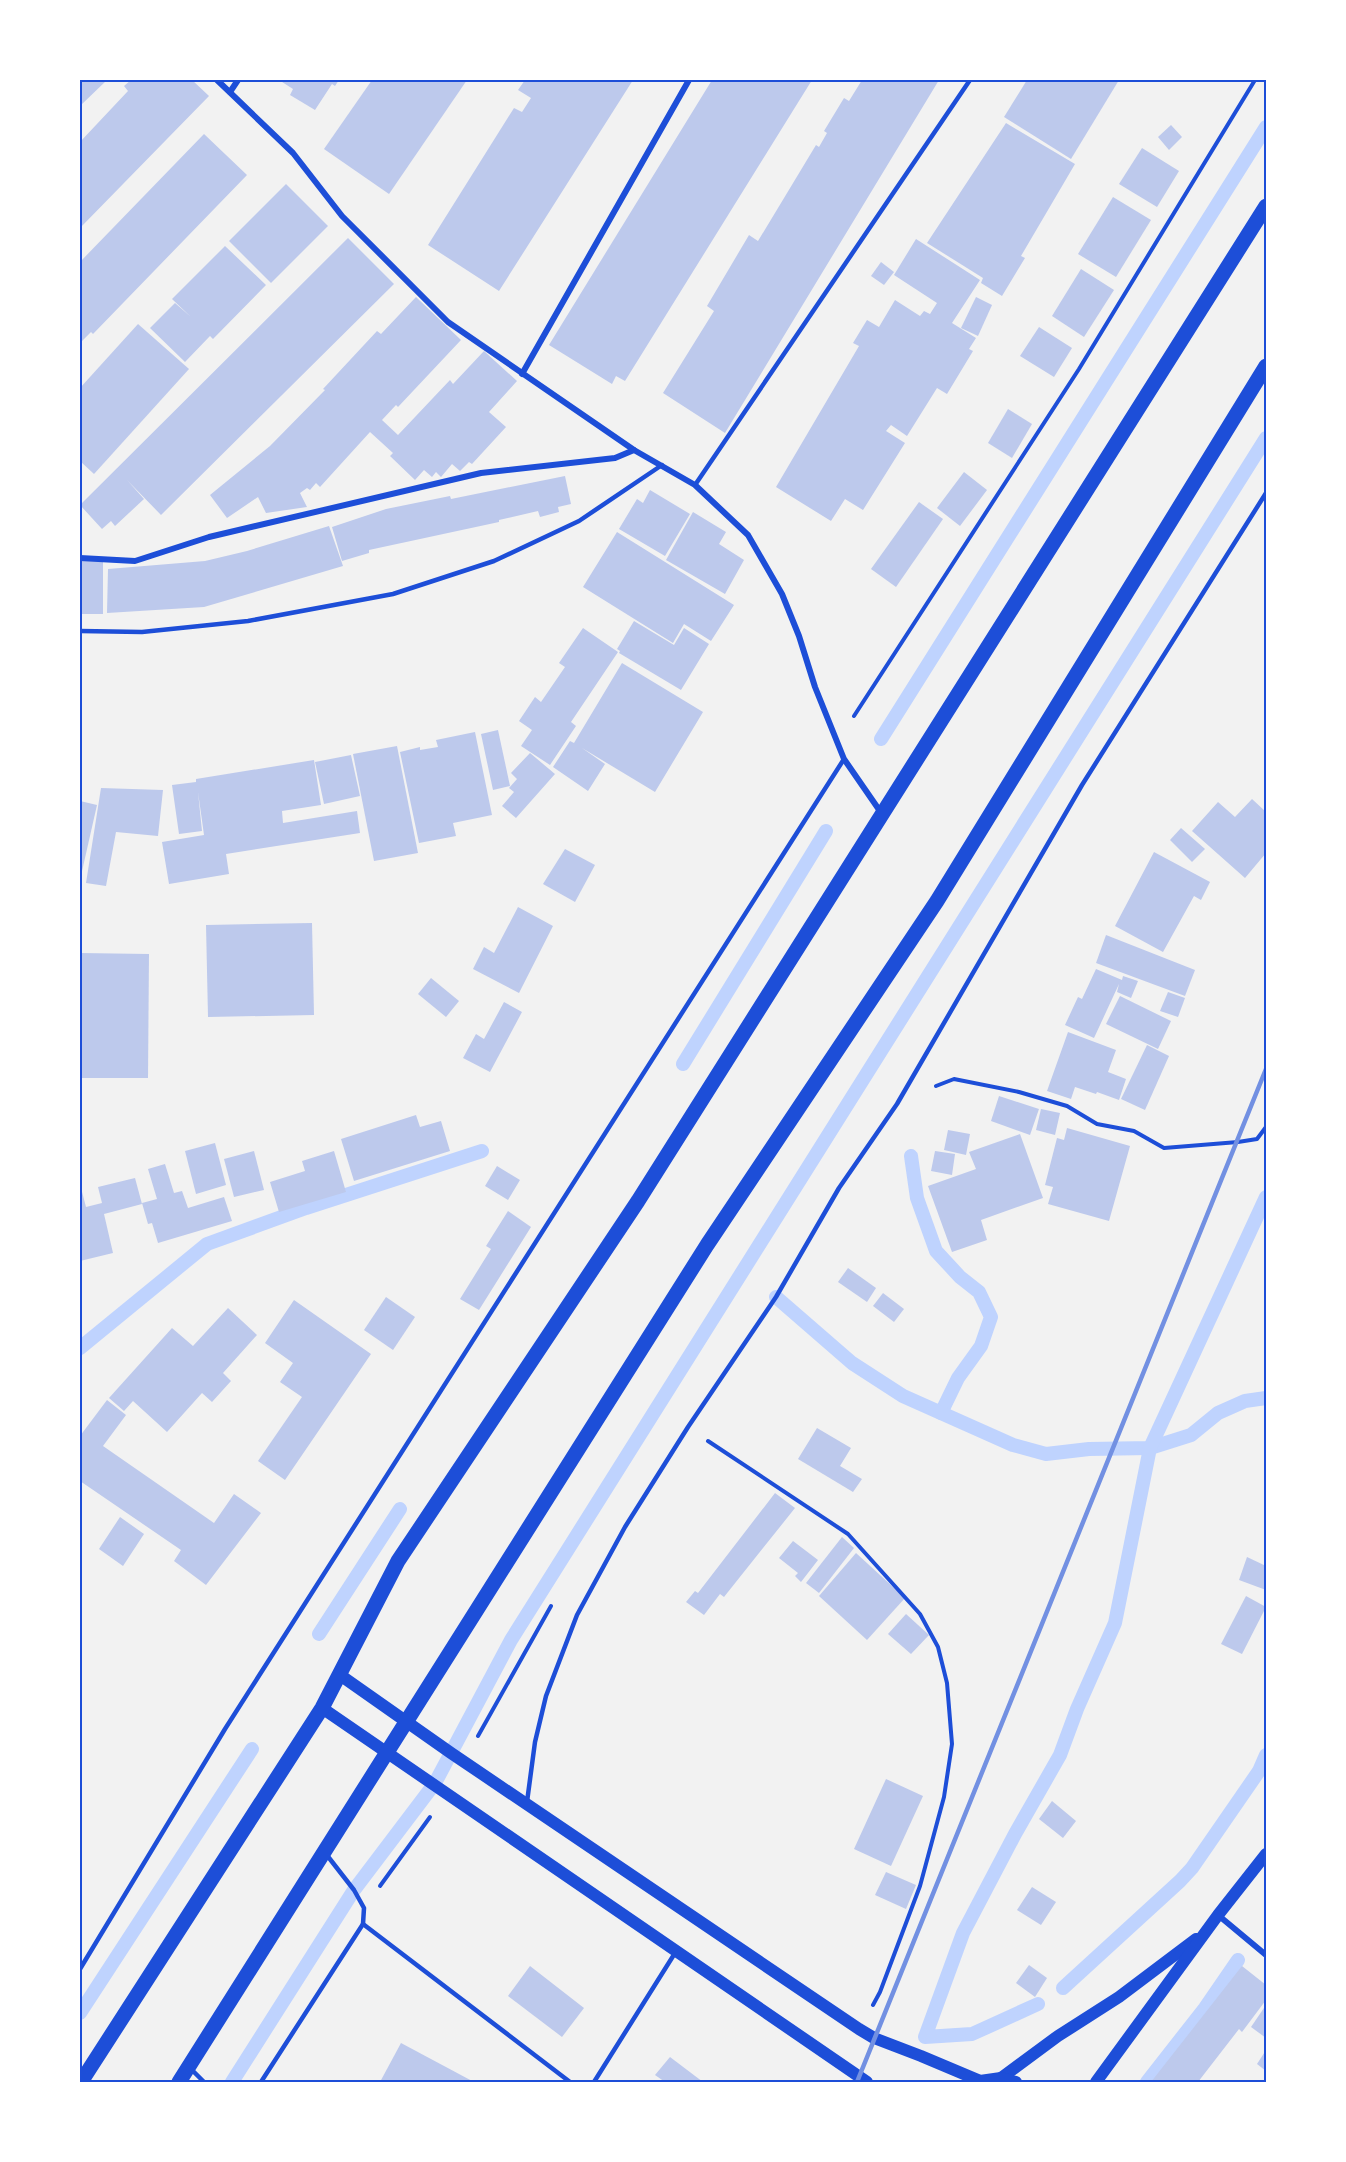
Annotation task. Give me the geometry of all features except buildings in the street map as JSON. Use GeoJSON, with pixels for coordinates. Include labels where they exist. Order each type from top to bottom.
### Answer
{"type":"FeatureCollection","features":[{"type":"Feature","properties":{"kind":"main road"},"geometry":{"type":"LineString","coordinates":[[81,2082],[322,1708],[398,1561],[638,1201],[1266,206]]}},
{"type":"Feature","properties":{"kind":"main road"},"geometry":{"type":"LineString","coordinates":[[179,2082],[707,1245],[937,901],[1266,366]]}},
{"type":"Feature","properties":{"kind":"main road"},"geometry":{"type":"LineString","coordinates":[[340,1676],[859,2029],[874,2038],[976,2081],[1001,2078],[1016,2082]]}},
{"type":"Feature","properties":{"kind":"main road"},"geometry":{"type":"LineString","coordinates":[[322,1708],[867,2082]]}},
{"type":"Feature","properties":{"kind":"main road"},"geometry":{"type":"LineString","coordinates":[[1096,2082],[1206,1931],[1266,1854]]}},
{"type":"Feature","properties":{"kind":"main road"},"geometry":{"type":"LineString","coordinates":[[1001,2078],[1058,2036],[1119,1997],[1206,1931]]}},
{"type":"Feature","properties":{"kind":"street"},"geometry":{"type":"LineString","coordinates":[[217,80],[293,153],[342,216],[448,322],[634,450],[695,485],[748,535],[782,594],[836,743],[844,759],[883,816]]}},
{"type":"Feature","properties":{"kind":"street"},"geometry":{"type":"LineString","coordinates":[[230,92],[238,80]]}},
{"type":"Feature","properties":{"kind":"street"},"geometry":{"type":"LineString","coordinates":[[522,374],[689,80]]}},
{"type":"Feature","properties":{"kind":"street"},"geometry":{"type":"LineString","coordinates":[[80,558],[135,561],[209,537],[482,473],[615,458],[634,450]]}},
{"type":"Feature","properties":{"kind":"street"},"geometry":{"type":"LineString","coordinates":[[1218,1915],[1266,1955]]}},
{"type":"Feature","properties":{"kind":"lane"},"geometry":{"type":"LineString","coordinates":[[695,485],[970,80]]}},
{"type":"Feature","properties":{"kind":"lane"},"geometry":{"type":"LineString","coordinates":[[80,631],[142,632],[248,621],[393,594],[494,561],[579,521],[662,465]]}},
{"type":"Feature","properties":{"kind":"lane"},"geometry":{"type":"LineString","coordinates":[[527,1805],[534,1742],[546,1696],[577,1615],[625,1527],[687,1427],[776,1297],[839,1188],[897,1104],[1082,785],[1266,493]]}},
{"type":"Feature","properties":{"kind":"lane"},"geometry":{"type":"LineString","coordinates":[[80,1969],[225,1729],[844,759]]}},
{"type":"Feature","properties":{"kind":"lane"},"geometry":{"type":"LineString","coordinates":[[261,2082],[363,1924],[364,1908],[354,1890],[324,1852]]}},
{"type":"Feature","properties":{"kind":"lane"},"geometry":{"type":"LineString","coordinates":[[363,1924],[570,2082]]}},
{"type":"Feature","properties":{"kind":"lane"},"geometry":{"type":"LineString","coordinates":[[594,2082],[676,1950]]}},
{"type":"Feature","properties":{"kind":"lane"},"geometry":{"type":"LineString","coordinates":[[189,2067],[204,2082]]}},
{"type":"Feature","properties":{"kind":"path"},"geometry":{"type":"LineString","coordinates":[[836,743],[1079,369],[1255,80]]}},
{"type":"Feature","properties":{"kind":"path"},"geometry":{"type":"LineString","coordinates":[[897,1104],[954,1079],[1019,1092],[1067,1106],[1097,1124],[1134,1131],[1164,1148],[1257,1139],[1266,1127]]}},
{"type":"Feature","properties":{"kind":"path"},"geometry":{"type":"LineString","coordinates":[[687,1427],[848,1534],[920,1614],[938,1647],[947,1683],[952,1744],[944,1797],[920,1886],[880,1992],[859,2029]]}},
{"type":"Feature","properties":{"kind":"waterway"},"geometry":{"type":"LineString","coordinates":[[881,739],[1266,127]]}},
{"type":"Feature","properties":{"kind":"waterway"},"geometry":{"type":"LineString","coordinates":[[232,2082],[354,1890],[435,1783],[511,1640],[1266,438]]}},
{"type":"Feature","properties":{"kind":"waterway"},"geometry":{"type":"LineString","coordinates":[[683,1064],[826,831]]}},
{"type":"Feature","properties":{"kind":"waterway"},"geometry":{"type":"LineString","coordinates":[[80,1348],[207,1244],[306,1208],[482,1151]]}},
{"type":"Feature","properties":{"kind":"waterway"},"geometry":{"type":"LineString","coordinates":[[911,1156],[917,1198],[936,1251],[960,1277],[979,1292],[991,1317],[981,1346],[958,1378],[941,1413]]}},
{"type":"Feature","properties":{"kind":"waterway"},"geometry":{"type":"LineString","coordinates":[[1038,2004],[972,2034],[925,2037],[963,1933],[1060,1755],[1077,1709],[1115,1623],[1150,1448],[1266,1197]]}},
{"type":"Feature","properties":{"kind":"waterway"},"geometry":{"type":"LineString","coordinates":[[776,1297],[852,1363],[903,1396],[1013,1445],[1046,1454],[1089,1449],[1150,1448],[1191,1435],[1218,1413],[1245,1401],[1266,1398]]}},
{"type":"Feature","properties":{"kind":"waterway"},"geometry":{"type":"LineString","coordinates":[[319,1634],[400,1509]]}},
{"type":"Feature","properties":{"kind":"waterway"},"geometry":{"type":"LineString","coordinates":[[80,2013],[252,1749]]}},
{"type":"Feature","properties":{"kind":"waterway"},"geometry":{"type":"LineString","coordinates":[[1063,1988],[1192,1868],[1259,1771],[1266,1755]]}},
{"type":"Feature","properties":{"kind":"waterway"},"geometry":{"type":"LineString","coordinates":[[1147,2082],[1205,2008],[1238,1960]]}},
{"type":"Feature","properties":{"kind":"railway"},"geometry":{"type":"LineString","coordinates":[[857,2082],[1266,1069]]}}]}
